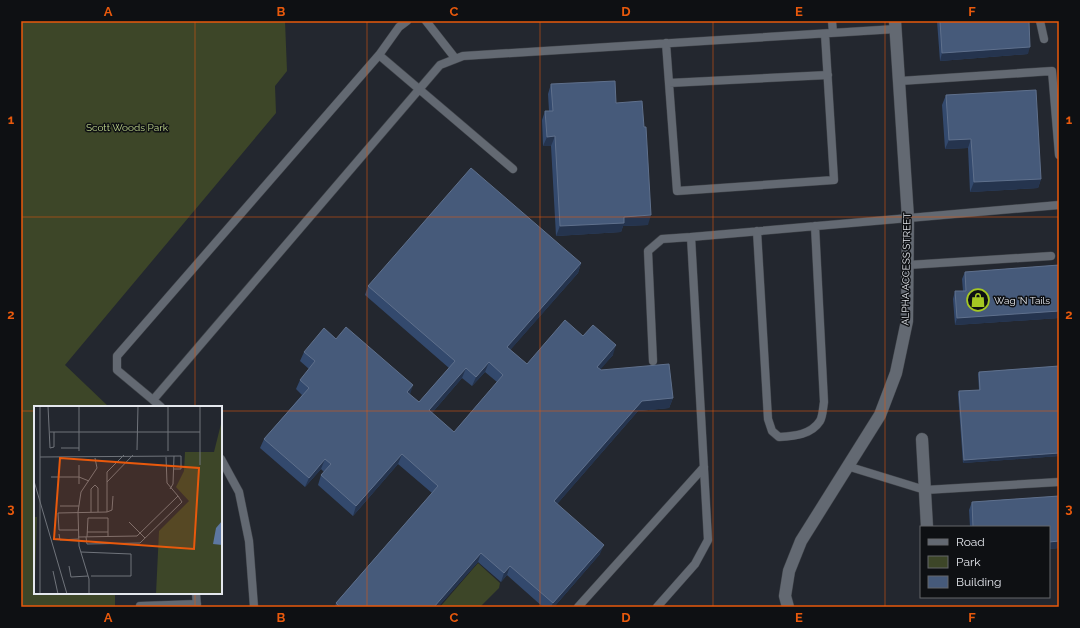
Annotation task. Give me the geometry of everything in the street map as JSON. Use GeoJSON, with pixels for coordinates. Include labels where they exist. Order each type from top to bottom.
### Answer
{"type":"FeatureCollection","features":[{"type":"Feature","properties":{"kind":"street","name":"ALPHA ACCESS STREET"},"geometry":{"type":"LineString","coordinates":[[788,607],[785,596],[789,571],[801,541],[880,415],[896,373],[908,321],[908,218],[896,25]]}},
{"type":"Feature","properties":{"kind":"street"},"geometry":{"type":"LineString","coordinates":[[922,439],[927,526]]}},
{"type":"Feature","properties":{"kind":"lane"},"geometry":{"type":"LineString","coordinates":[[160,406],[117,370],[117,356],[379,55],[399,27],[407,21]]}},
{"type":"Feature","properties":{"kind":"lane"},"geometry":{"type":"LineString","coordinates":[[426,21],[455,58]]}},
{"type":"Feature","properties":{"kind":"lane"},"geometry":{"type":"LineString","coordinates":[[666,44],[677,190],[834,180],[828,74],[829,33],[832,21]]}},
{"type":"Feature","properties":{"kind":"lane"},"geometry":{"type":"LineString","coordinates":[[1040,21],[1044,39]]}},
{"type":"Feature","properties":{"kind":"lane"},"geometry":{"type":"LineString","coordinates":[[153,400],[440,65],[463,56],[829,33],[896,25]]}},
{"type":"Feature","properties":{"kind":"lane"},"geometry":{"type":"LineString","coordinates":[[379,55],[513,169]]}},
{"type":"Feature","properties":{"kind":"lane"},"geometry":{"type":"LineString","coordinates":[[900,82],[1052,71],[1059,155]]}},
{"type":"Feature","properties":{"kind":"lane"},"geometry":{"type":"LineString","coordinates":[[669,83],[828,74]]}},
{"type":"Feature","properties":{"kind":"lane"},"geometry":{"type":"LineString","coordinates":[[653,361],[648,251],[662,239],[1059,205]]}},
{"type":"Feature","properties":{"kind":"lane"},"geometry":{"type":"LineString","coordinates":[[757,231],[768,419],[772,431],[779,437],[796,436],[810,431],[820,420],[824,402],[815,226]]}},
{"type":"Feature","properties":{"kind":"lane"},"geometry":{"type":"LineString","coordinates":[[657,607],[695,564],[708,540],[691,237]]}},
{"type":"Feature","properties":{"kind":"lane"},"geometry":{"type":"LineString","coordinates":[[908,265],[1051,256]]}},
{"type":"Feature","properties":{"kind":"lane"},"geometry":{"type":"LineString","coordinates":[[222,461],[240,499],[249,541],[254,607]]}},
{"type":"Feature","properties":{"kind":"lane"},"geometry":{"type":"LineString","coordinates":[[847,466],[925,490],[1059,482]]}},
{"type":"Feature","properties":{"kind":"lane"},"geometry":{"type":"LineString","coordinates":[[578,607],[704,467]]}},
{"type":"Feature","properties":{"kind":"lane"},"geometry":{"type":"LineString","coordinates":[[140,607],[197,605],[196,594]]}},
{"type":"Feature","properties":{"kind":"green space","name":"Scott Woods Park"},"geometry":{"type":"Polygon","coordinates":[[[21,21],[285,21],[287,71],[275,86],[276,113],[65,365],[108,406],[34,406],[34,594],[115,594],[115,607],[21,607],[21,21]]]}},
{"type":"Feature","properties":{"kind":"green space"},"geometry":{"type":"Polygon","coordinates":[[[478,563],[500,583],[499,588],[480,607],[440,607],[478,563]]]}},
{"type":"Feature","properties":{"kind":"building"},"geometry":{"type":"Polygon","coordinates":[[[940,21],[1029,21],[1030,47],[942,53],[940,21]]]}},
{"type":"Feature","properties":{"kind":"building"},"geometry":{"type":"Polygon","coordinates":[[[615,81],[616,103],[642,101],[644,127],[646,127],[651,215],[624,217],[624,223],[560,226],[555,136],[547,137],[545,111],[553,111],[551,84],[615,81]]]}},
{"type":"Feature","properties":{"kind":"building"},"geometry":{"type":"Polygon","coordinates":[[[1036,90],[1041,179],[974,182],[971,139],[949,140],[946,95],[1036,90]]]}},
{"type":"Feature","properties":{"kind":"building"},"geometry":{"type":"Polygon","coordinates":[[[471,168],[581,263],[507,347],[527,364],[565,320],[583,336],[593,325],[616,345],[597,367],[601,370],[669,364],[673,398],[642,401],[554,501],[604,545],[553,603],[510,566],[504,573],[481,553],[434,607],[340,607],[336,603],[438,486],[402,454],[356,506],[321,475],[331,464],[325,459],[309,478],[264,439],[309,388],[300,380],[315,361],[304,352],[324,328],[336,339],[346,327],[413,385],[407,392],[419,402],[455,361],[368,286],[471,168]],[[489,362],[476,377],[466,368],[429,410],[454,432],[503,375],[489,362]]]}},
{"type":"Feature","properties":{"kind":"building"},"geometry":{"type":"Polygon","coordinates":[[[1059,265],[1059,311],[957,318],[955,291],[966,291],[965,272],[1059,265]]]}},
{"type":"Feature","properties":{"kind":"building"},"geometry":{"type":"Polygon","coordinates":[[[1059,366],[1059,453],[964,460],[959,391],[980,390],[979,372],[1059,366]]]}},
{"type":"Feature","properties":{"kind":"building"},"geometry":{"type":"Polygon","coordinates":[[[1059,496],[1059,541],[1050,542],[1050,526],[973,526],[972,502],[1059,496]]]}},
{"type":"Feature","properties":{"kind":"place","name":"Wag 'N Tails"},"geometry":{"type":"Point","coordinates":[978,300]}}]}
